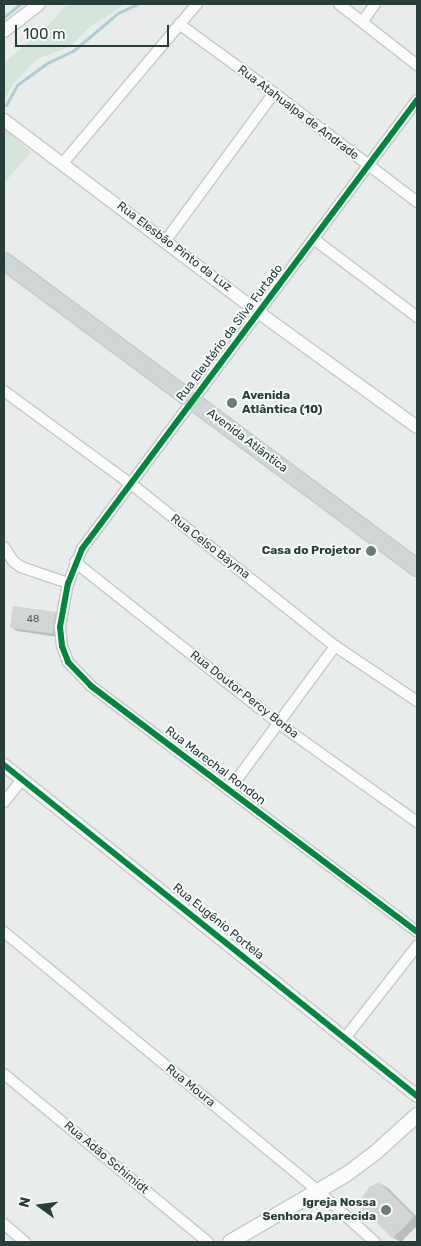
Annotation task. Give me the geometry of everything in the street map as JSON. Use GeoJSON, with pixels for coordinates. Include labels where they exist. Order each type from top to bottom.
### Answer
{"type":"FeatureCollection","features":[{"type":"Feature","properties":{"kind":"main road","name":"Avenida Atlântica"},"geometry":{"type":"LineString","coordinates":[[4,249],[88,318]]}},
{"type":"Feature","properties":{"kind":"main road","name":"Avenida Atlântica"},"geometry":{"type":"LineString","coordinates":[[4,261],[88,318],[417,564]]}},
{"type":"Feature","properties":{"kind":"main road"},"geometry":{"type":"LineString","coordinates":[[230,1242],[362,1163],[417,1115]]}},
{"type":"Feature","properties":{"kind":"street"},"geometry":{"type":"LineString","coordinates":[[4,31],[39,4]]}},
{"type":"Feature","properties":{"kind":"street"},"geometry":{"type":"LineString","coordinates":[[63,163],[197,4]]}},
{"type":"Feature","properties":{"kind":"street"},"geometry":{"type":"LineString","coordinates":[[339,4],[363,20],[417,65]]}},
{"type":"Feature","properties":{"kind":"street"},"geometry":{"type":"LineString","coordinates":[[363,20],[375,4]]}},
{"type":"Feature","properties":{"kind":"street","name":"Rua Atahualpa de Andrade"},"geometry":{"type":"LineString","coordinates":[[179,24],[274,93],[369,168],[417,202]]}},
{"type":"Feature","properties":{"kind":"street"},"geometry":{"type":"LineString","coordinates":[[166,240],[274,93]]}},
{"type":"Feature","properties":{"kind":"street","name":"Rua Eleutério da Silva Furtado"},"geometry":{"type":"LineString","coordinates":[[68,582],[75,562],[88,540],[258,312],[369,168],[417,100]]}},
{"type":"Feature","properties":{"kind":"street","name":"Rua Elesbão Pinto da Luz"},"geometry":{"type":"LineString","coordinates":[[4,120],[166,240],[258,312],[417,427]]}},
{"type":"Feature","properties":{"kind":"street"},"geometry":{"type":"LineString","coordinates":[[314,240],[417,317]]}},
{"type":"Feature","properties":{"kind":"street","name":"Rua Celso Bayma"},"geometry":{"type":"LineString","coordinates":[[4,390],[130,484],[335,646],[417,701]]}},
{"type":"Feature","properties":{"kind":"street"},"geometry":{"type":"LineString","coordinates":[[4,548],[13,561],[22,567],[68,582]]}},
{"type":"Feature","properties":{"kind":"street","name":"Rua Doutor Percy Borba"},"geometry":{"type":"LineString","coordinates":[[75,562],[278,723],[417,822]]}},
{"type":"Feature","properties":{"kind":"street","name":"Rua Marechal Rondon"},"geometry":{"type":"LineString","coordinates":[[68,582],[61,610],[60,636],[65,655],[74,669],[108,700],[417,932]]}},
{"type":"Feature","properties":{"kind":"street"},"geometry":{"type":"LineString","coordinates":[[229,790],[335,646]]}},
{"type":"Feature","properties":{"kind":"street","name":"Rua Eugênio Portela"},"geometry":{"type":"LineString","coordinates":[[4,765],[417,1096]]}},
{"type":"Feature","properties":{"kind":"street"},"geometry":{"type":"LineString","coordinates":[[4,802],[22,780]]}},
{"type":"Feature","properties":{"kind":"street","name":"Rua Moura"},"geometry":{"type":"LineString","coordinates":[[4,932],[318,1191],[375,1242]]}},
{"type":"Feature","properties":{"kind":"street"},"geometry":{"type":"LineString","coordinates":[[345,1038],[417,946]]}},
{"type":"Feature","properties":{"kind":"street","name":"Rua Adão Schimidt"},"geometry":{"type":"LineString","coordinates":[[4,1074],[208,1242]]}},
{"type":"Feature","properties":{"kind":"street"},"geometry":{"type":"LineString","coordinates":[[4,1224],[25,1242]]}},
{"type":"Feature","properties":{"kind":"shaded area"},"geometry":{"type":"Polygon","coordinates":[[[71,4],[125,4],[90,27],[71,46],[37,59],[14,83],[4,100],[4,63],[56,18],[63,8],[71,4]]]}},
{"type":"Feature","properties":{"kind":"shaded area"},"geometry":{"type":"Polygon","coordinates":[[[4,128],[31,152],[4,183],[4,128]]]}},
{"type":"Feature","properties":{"kind":"building"},"geometry":{"type":"Polygon","coordinates":[[[13,606],[56,612],[53,634],[10,628],[13,606]]]}},
{"type":"Feature","properties":{"kind":"building","name":"Igreja Nossa Senhora Aparecida"},"geometry":{"type":"Polygon","coordinates":[[[379,1182],[414,1216],[392,1238],[358,1204],[369,1187],[379,1182]]]}},
{"type":"Feature","properties":{"kind":"waterway"},"geometry":{"type":"LineString","coordinates":[[4,17],[20,4]]}},
{"type":"Feature","properties":{"kind":"waterway"},"geometry":{"type":"LineString","coordinates":[[6,105],[17,85],[49,62],[73,51],[118,13],[137,4]]}},
{"type":"Feature","properties":{"kind":"cycle path"},"geometry":{"type":"LineString","coordinates":[[417,100],[82,549],[68,583],[60,627],[62,646],[68,662],[91,686],[417,932]]}},
{"type":"Feature","properties":{"kind":"cycle path"},"geometry":{"type":"LineString","coordinates":[[4,765],[417,1096]]}},
{"type":"Feature","properties":{"kind":"place","name":"Avenida Atlântica (10)"},"geometry":{"type":"Point","coordinates":[232,403]}},
{"type":"Feature","properties":{"kind":"place","name":"Casa do Projetor"},"geometry":{"type":"Point","coordinates":[371,551]}},
{"type":"Feature","properties":{"kind":"place","name":"Igreja Nossa Senhora Aparecida"},"geometry":{"type":"Point","coordinates":[386,1210]}}]}
